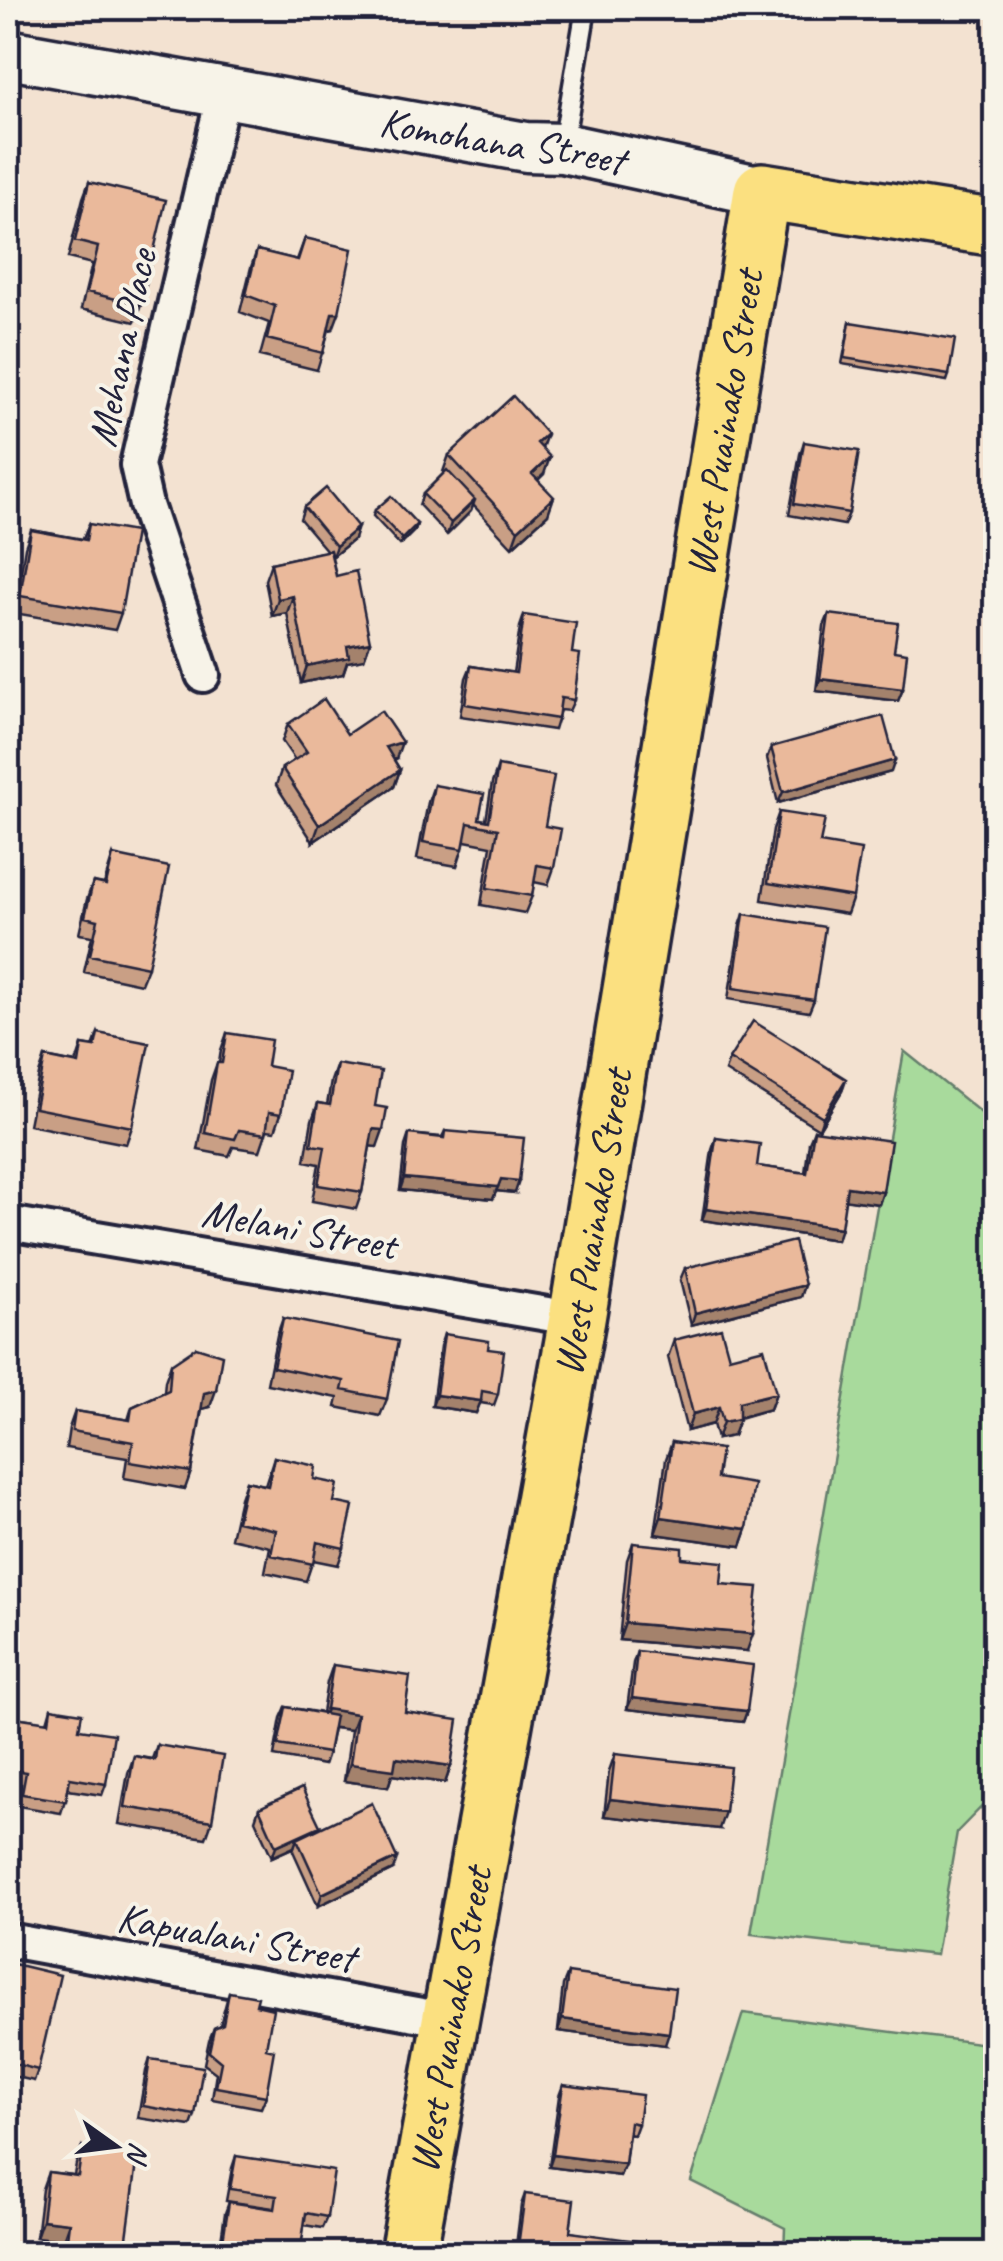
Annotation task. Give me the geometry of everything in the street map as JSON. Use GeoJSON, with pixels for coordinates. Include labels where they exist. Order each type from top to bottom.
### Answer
{"type":"FeatureCollection","features":[{"type":"Feature","properties":{"kind":"highway","name":"Komohana Street"},"geometry":{"type":"LineString","coordinates":[[762,191],[996,228]]}},
{"type":"Feature","properties":{"kind":"highway","name":"West Puainako Street"},"geometry":{"type":"LineString","coordinates":[[408,2254],[577,1319],[762,191]]}},
{"type":"Feature","properties":{"kind":"street","name":"Komohana Street"},"geometry":{"type":"LineString","coordinates":[[8,54],[526,148],[563,148],[762,191]]}},
{"type":"Feature","properties":{"kind":"street","name":"Mehana Place"},"geometry":{"type":"LineString","coordinates":[[203,674],[146,506],[137,465],[224,92]]}},
{"type":"Feature","properties":{"kind":"street","name":"Melani Street"},"geometry":{"type":"LineString","coordinates":[[8,1223],[577,1319]]}},
{"type":"Feature","properties":{"kind":"street","name":"Kapualani Street"},"geometry":{"type":"LineString","coordinates":[[8,1940],[449,2020]]}},
{"type":"Feature","properties":{"kind":"lane"},"geometry":{"type":"LineString","coordinates":[[563,148],[586,8]]}},
{"type":"Feature","properties":{"kind":"green space"},"geometry":{"type":"Polygon","coordinates":[[[904,1051],[995,1124],[995,1793],[957,1832],[936,1955],[751,1934],[904,1051]]]}},
{"type":"Feature","properties":{"kind":"green space"},"geometry":{"type":"Polygon","coordinates":[[[743,2013],[995,2045],[995,2253],[784,2253],[785,2228],[691,2181],[743,2013]]]}},
{"type":"Feature","properties":{"kind":"building"},"geometry":{"type":"Polygon","coordinates":[[[89,182],[166,200],[141,305],[87,292],[98,247],[75,241],[89,182]]]}},
{"type":"Feature","properties":{"kind":"building"},"geometry":{"type":"Polygon","coordinates":[[[305,238],[352,249],[339,313],[332,313],[323,353],[267,339],[275,306],[246,295],[257,250],[298,260],[305,238]]]}},
{"type":"Feature","properties":{"kind":"building"},"geometry":{"type":"Polygon","coordinates":[[[8,248],[15,249],[8,300],[8,248]]]}},
{"type":"Feature","properties":{"kind":"building"},"geometry":{"type":"Polygon","coordinates":[[[850,322],[955,339],[949,375],[844,358],[850,322]]]}},
{"type":"Feature","properties":{"kind":"building"},"geometry":{"type":"Polygon","coordinates":[[[513,396],[547,434],[537,443],[550,457],[532,474],[554,497],[518,530],[449,455],[513,396]]]}},
{"type":"Feature","properties":{"kind":"building"},"geometry":{"type":"Polygon","coordinates":[[[804,442],[859,451],[849,513],[794,504],[804,442]]]}},
{"type":"Feature","properties":{"kind":"building"},"geometry":{"type":"Polygon","coordinates":[[[447,470],[475,500],[451,523],[423,494],[447,470]]]}},
{"type":"Feature","properties":{"kind":"building"},"geometry":{"type":"Polygon","coordinates":[[[326,488],[358,527],[336,546],[304,507],[326,488]]]}},
{"type":"Feature","properties":{"kind":"building"},"geometry":{"type":"Polygon","coordinates":[[[391,496],[417,524],[402,539],[375,510],[391,496]]]}},
{"type":"Feature","properties":{"kind":"building"},"geometry":{"type":"Polygon","coordinates":[[[89,524],[135,532],[121,613],[20,596],[31,530],[86,540],[89,524]]]}},
{"type":"Feature","properties":{"kind":"building"},"geometry":{"type":"Polygon","coordinates":[[[330,550],[336,576],[356,571],[370,642],[347,646],[349,657],[307,666],[293,596],[278,599],[271,563],[330,550]]]}},
{"type":"Feature","properties":{"kind":"building"},"geometry":{"type":"Polygon","coordinates":[[[829,614],[898,623],[894,651],[907,653],[903,689],[820,679],[829,614]]]}},
{"type":"Feature","properties":{"kind":"building"},"geometry":{"type":"Polygon","coordinates":[[[524,615],[576,623],[572,653],[580,654],[574,700],[561,698],[558,719],[465,704],[471,666],[516,673],[524,615]]]}},
{"type":"Feature","properties":{"kind":"building"},"geometry":{"type":"Polygon","coordinates":[[[324,699],[347,734],[381,711],[402,742],[386,747],[400,770],[319,825],[282,768],[307,752],[288,724],[324,699]]]}},
{"type":"Feature","properties":{"kind":"building"},"geometry":{"type":"Polygon","coordinates":[[[883,716],[895,760],[783,792],[771,747],[883,716]]]}},
{"type":"Feature","properties":{"kind":"building"},"geometry":{"type":"Polygon","coordinates":[[[498,766],[554,776],[545,826],[561,829],[554,868],[537,865],[532,896],[487,888],[498,829],[468,823],[463,849],[423,842],[434,785],[484,794],[479,819],[489,821],[498,766]]]}},
{"type":"Feature","properties":{"kind":"building"},"geometry":{"type":"Polygon","coordinates":[[[779,812],[825,819],[820,843],[861,850],[853,897],[768,883],[779,812]]]}},
{"type":"Feature","properties":{"kind":"building"},"geometry":{"type":"Polygon","coordinates":[[[113,855],[169,867],[148,967],[90,955],[98,920],[85,917],[93,882],[106,885],[113,855]]]}},
{"type":"Feature","properties":{"kind":"building"},"geometry":{"type":"Polygon","coordinates":[[[744,914],[825,927],[814,1000],[733,988],[744,914]]]}},
{"type":"Feature","properties":{"kind":"building"},"geometry":{"type":"Polygon","coordinates":[[[753,1021],[846,1079],[823,1117],[729,1059],[753,1021]]]}},
{"type":"Feature","properties":{"kind":"building"},"geometry":{"type":"Polygon","coordinates":[[[98,1033],[149,1043],[132,1127],[35,1108],[45,1057],[79,1064],[82,1045],[95,1047],[98,1033]]]}},
{"type":"Feature","properties":{"kind":"building"},"geometry":{"type":"Polygon","coordinates":[[[227,1033],[271,1040],[267,1066],[288,1070],[281,1114],[269,1112],[266,1134],[239,1130],[235,1139],[205,1133],[217,1063],[222,1063],[227,1033]]]}},
{"type":"Feature","properties":{"kind":"building"},"geometry":{"type":"Polygon","coordinates":[[[337,1064],[381,1071],[375,1106],[387,1108],[383,1130],[373,1129],[362,1192],[318,1185],[325,1147],[311,1145],[318,1103],[330,1105],[337,1064]]]}},
{"type":"Feature","properties":{"kind":"building"},"geometry":{"type":"Polygon","coordinates":[[[814,1130],[891,1141],[883,1192],[847,1187],[841,1228],[706,1209],[716,1138],[760,1144],[757,1166],[807,1173],[814,1130]]]}},
{"type":"Feature","properties":{"kind":"building"},"geometry":{"type":"Polygon","coordinates":[[[445,1131],[524,1138],[519,1181],[501,1179],[498,1187],[404,1178],[409,1134],[444,1138],[445,1131]]]}},
{"type":"Feature","properties":{"kind":"building"},"geometry":{"type":"Polygon","coordinates":[[[794,1241],[805,1285],[695,1313],[685,1268],[794,1241]]]}},
{"type":"Feature","properties":{"kind":"building"},"geometry":{"type":"Polygon","coordinates":[[[283,1318],[398,1341],[387,1399],[342,1390],[344,1381],[273,1367],[283,1318]]]}},
{"type":"Feature","properties":{"kind":"building"},"geometry":{"type":"Polygon","coordinates":[[[721,1328],[729,1357],[764,1348],[776,1393],[739,1402],[739,1419],[723,1422],[719,1407],[693,1414],[674,1340],[721,1328]]]}},
{"type":"Feature","properties":{"kind":"building"},"geometry":{"type":"Polygon","coordinates":[[[444,1334],[489,1341],[488,1349],[504,1351],[498,1394],[482,1391],[481,1401],[436,1395],[444,1334]]]}},
{"type":"Feature","properties":{"kind":"building"},"geometry":{"type":"Polygon","coordinates":[[[196,1347],[222,1355],[216,1390],[204,1393],[191,1472],[130,1462],[133,1442],[72,1431],[75,1411],[130,1420],[132,1407],[169,1390],[171,1364],[196,1347]]]}},
{"type":"Feature","properties":{"kind":"building"},"geometry":{"type":"Polygon","coordinates":[[[672,1442],[721,1449],[717,1478],[754,1484],[747,1529],[661,1517],[672,1442]]]}},
{"type":"Feature","properties":{"kind":"building"},"geometry":{"type":"Polygon","coordinates":[[[274,1457],[316,1466],[314,1479],[338,1484],[334,1502],[353,1506],[344,1548],[317,1542],[313,1564],[271,1555],[276,1530],[237,1521],[246,1481],[268,1486],[274,1457]]]}},
{"type":"Feature","properties":{"kind":"building"},"geometry":{"type":"Polygon","coordinates":[[[633,1543],[682,1548],[682,1558],[723,1562],[721,1584],[758,1587],[753,1634],[625,1623],[633,1543]]]}},
{"type":"Feature","properties":{"kind":"building"},"geometry":{"type":"Polygon","coordinates":[[[637,1651],[753,1665],[747,1711],[632,1698],[637,1651]]]}},
{"type":"Feature","properties":{"kind":"building"},"geometry":{"type":"Polygon","coordinates":[[[333,1665],[410,1676],[405,1712],[458,1720],[451,1766],[396,1758],[394,1770],[350,1764],[357,1714],[326,1709],[333,1665]]]}},
{"type":"Feature","properties":{"kind":"building"},"geometry":{"type":"Polygon","coordinates":[[[286,1707],[335,1716],[328,1753],[278,1745],[286,1707]]]}},
{"type":"Feature","properties":{"kind":"building"},"geometry":{"type":"Polygon","coordinates":[[[51,1708],[82,1713],[79,1729],[114,1734],[106,1784],[70,1778],[66,1801],[22,1794],[26,1772],[8,1769],[8,1716],[49,1722],[51,1708]]]}},
{"type":"Feature","properties":{"kind":"building"},"geometry":{"type":"Polygon","coordinates":[[[157,1745],[223,1756],[212,1821],[125,1807],[134,1756],[155,1760],[157,1745]]]}},
{"type":"Feature","properties":{"kind":"building"},"geometry":{"type":"Polygon","coordinates":[[[615,1754],[730,1767],[725,1812],[610,1799],[615,1754]]]}},
{"type":"Feature","properties":{"kind":"building"},"geometry":{"type":"Polygon","coordinates":[[[302,1788],[320,1826],[276,1846],[259,1808],[302,1788]]]}},
{"type":"Feature","properties":{"kind":"building"},"geometry":{"type":"Polygon","coordinates":[[[372,1803],[397,1858],[322,1894],[297,1839],[372,1803]]]}},
{"type":"Feature","properties":{"kind":"building"},"geometry":{"type":"Polygon","coordinates":[[[14,1964],[60,1975],[38,2070],[8,2062],[8,1990],[14,1964]]]}},
{"type":"Feature","properties":{"kind":"building"},"geometry":{"type":"Polygon","coordinates":[[[568,1973],[675,1988],[669,2033],[562,2019],[568,1973]]]}},
{"type":"Feature","properties":{"kind":"building"},"geometry":{"type":"Polygon","coordinates":[[[229,1992],[258,1997],[256,2005],[273,2009],[266,2048],[274,2050],[266,2096],[216,2087],[221,2062],[209,2052],[214,2028],[223,2024],[229,1992]]]}},
{"type":"Feature","properties":{"kind":"building"},"geometry":{"type":"Polygon","coordinates":[[[150,2059],[203,2067],[195,2115],[143,2106],[150,2059]]]}},
{"type":"Feature","properties":{"kind":"building"},"geometry":{"type":"Polygon","coordinates":[[[563,2085],[642,2095],[638,2124],[630,2122],[625,2164],[553,2155],[563,2085]]]}},
{"type":"Feature","properties":{"kind":"building"},"geometry":{"type":"Polygon","coordinates":[[[82,2147],[138,2155],[125,2253],[66,2247],[69,2223],[42,2220],[48,2172],[78,2176],[82,2147]]]}},
{"type":"Feature","properties":{"kind":"building"},"geometry":{"type":"Polygon","coordinates":[[[236,2156],[334,2171],[327,2217],[306,2213],[300,2254],[263,2254],[222,2247],[229,2202],[275,2209],[277,2196],[230,2189],[236,2156]]]}},
{"type":"Feature","properties":{"kind":"building"},"geometry":{"type":"Polygon","coordinates":[[[525,2194],[574,2200],[570,2232],[689,2248],[688,2254],[517,2254],[525,2194]]]}}]}
